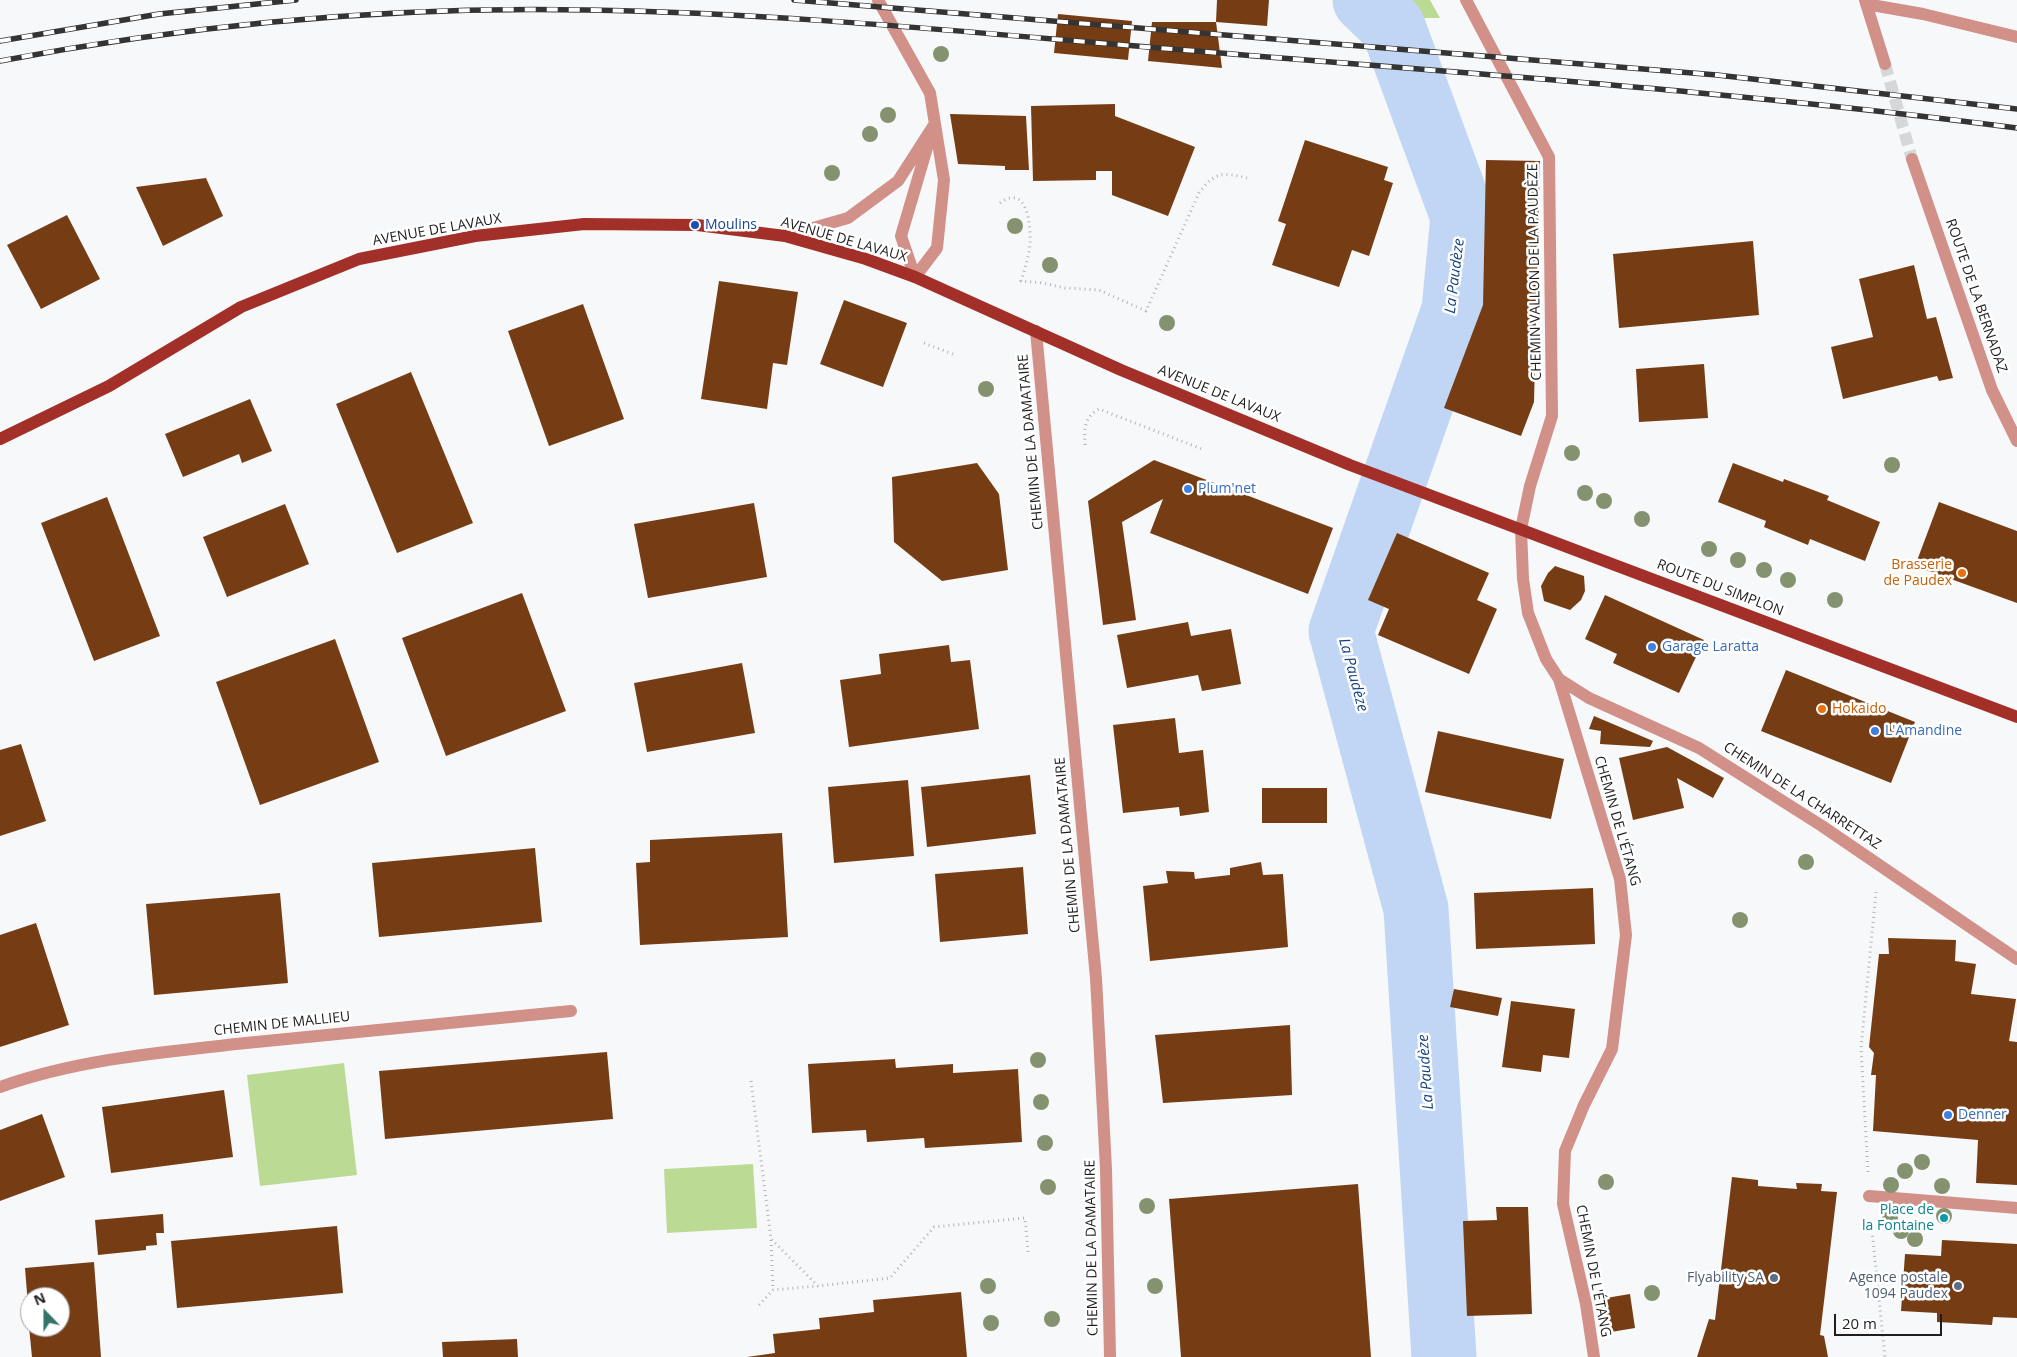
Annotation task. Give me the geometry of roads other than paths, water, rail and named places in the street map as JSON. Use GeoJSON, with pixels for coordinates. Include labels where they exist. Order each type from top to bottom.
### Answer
{"type":"FeatureCollection","features":[{"type":"Feature","properties":{"kind":"main road","name":"AVENUE DE LAVAUX"},"geometry":{"type":"LineString","coordinates":[[0,439],[108,386],[241,307],[359,260],[475,236],[584,224],[697,225],[785,236],[866,259],[915,277],[1121,370],[1412,489]]}},
{"type":"Feature","properties":{"kind":"main road","name":"ROUTE DU SIMPLON"},"geometry":{"type":"LineString","coordinates":[[1412,489],[2017,716]]}},
{"type":"Feature","properties":{"kind":"street"},"geometry":{"type":"LineString","coordinates":[[878,0],[930,93],[944,180],[938,248],[915,277]]}},
{"type":"Feature","properties":{"kind":"street","name":"CHEMIN VALLON DE LA PAUDÈZE"},"geometry":{"type":"LineString","coordinates":[[1466,0],[1549,157],[1552,416],[1530,486],[1520,529]]}},
{"type":"Feature","properties":{"kind":"street"},"geometry":{"type":"LineString","coordinates":[[1885,64],[1866,2],[2017,37]]}},
{"type":"Feature","properties":{"kind":"street"},"geometry":{"type":"LineString","coordinates":[[785,236],[848,218],[870,202],[898,181],[934,125]]}},
{"type":"Feature","properties":{"kind":"street"},"geometry":{"type":"LineString","coordinates":[[915,277],[901,236],[934,125]]}},
{"type":"Feature","properties":{"kind":"street","name":"ROUTE DE LA BERNADAZ"},"geometry":{"type":"LineString","coordinates":[[1912,159],[1992,390],[2017,441]]}},
{"type":"Feature","properties":{"kind":"street","name":"CHEMIN DE LA DAMATAIRE"},"geometry":{"type":"LineString","coordinates":[[1036,331],[1096,978],[1106,1169],[1110,1357]]}},
{"type":"Feature","properties":{"kind":"street","name":"CHEMIN DE L'ÉTANG"},"geometry":{"type":"LineString","coordinates":[[1520,529],[1522,579],[1528,613],[1546,659],[1559,680],[1620,878],[1626,935],[1612,1049],[1584,1106],[1565,1151],[1563,1204],[1586,1304],[1594,1357]]}},
{"type":"Feature","properties":{"kind":"street","name":"CHEMIN DE LA CHARRETTAZ"},"geometry":{"type":"LineString","coordinates":[[1559,680],[1589,698],[1699,748],[1879,864],[2017,959]]}},
{"type":"Feature","properties":{"kind":"street","name":"CHEMIN DE MALLIEU"},"geometry":{"type":"LineString","coordinates":[[0,1087],[28,1077],[100,1062],[182,1050],[571,1011]]}},
{"type":"Feature","properties":{"kind":"street"},"geometry":{"type":"LineString","coordinates":[[1869,1196],[2017,1208]]}},
{"type":"Feature","properties":{"kind":"waterway","name":"La Paudèze"},"geometry":{"type":"LineString","coordinates":[[1365,0],[1393,27],[1463,217],[1454,310],[1341,631],[1416,909],[1444,1357]]}},
{"type":"Feature","properties":{"kind":"tunnel"},"geometry":{"type":"LineString","coordinates":[[1885,64],[1912,159]]}},
{"type":"Feature","properties":{"kind":"railway"},"geometry":{"type":"LineString","coordinates":[[0,41],[159,14],[296,0]]}},
{"type":"Feature","properties":{"kind":"railway"},"geometry":{"type":"LineString","coordinates":[[794,0],[1717,75],[2017,109]]}},
{"type":"Feature","properties":{"kind":"railway"},"geometry":{"type":"LineString","coordinates":[[0,61],[146,37],[292,20],[439,11],[587,10],[663,12],[816,20],[1607,85],[1812,104],[2017,128]]}},
{"type":"Feature","properties":{"kind":"place","name":"Moulins"},"geometry":{"type":"Point","coordinates":[695,225]}},
{"type":"Feature","properties":{"kind":"place","name":"Plum'net"},"geometry":{"type":"Point","coordinates":[1188,489]}},
{"type":"Feature","properties":{"kind":"place","name":"Brasserie de Paudex"},"geometry":{"type":"Point","coordinates":[1962,573]}},
{"type":"Feature","properties":{"kind":"place","name":"Garage Laratta"},"geometry":{"type":"Point","coordinates":[1652,647]}},
{"type":"Feature","properties":{"kind":"place","name":"Hokaido"},"geometry":{"type":"Point","coordinates":[1822,709]}},
{"type":"Feature","properties":{"kind":"place","name":"L'Amandine"},"geometry":{"type":"Point","coordinates":[1875,731]}},
{"type":"Feature","properties":{"kind":"place","name":"Denner"},"geometry":{"type":"Point","coordinates":[1948,1115]}},
{"type":"Feature","properties":{"kind":"place","name":"Place de la Fontaine"},"geometry":{"type":"Point","coordinates":[1944,1218]}},
{"type":"Feature","properties":{"kind":"place","name":"Flyability SA"},"geometry":{"type":"Point","coordinates":[1774,1278]}},
{"type":"Feature","properties":{"kind":"place","name":"Agence postale 1094 Paudex"},"geometry":{"type":"Point","coordinates":[1958,1286]}}]}
